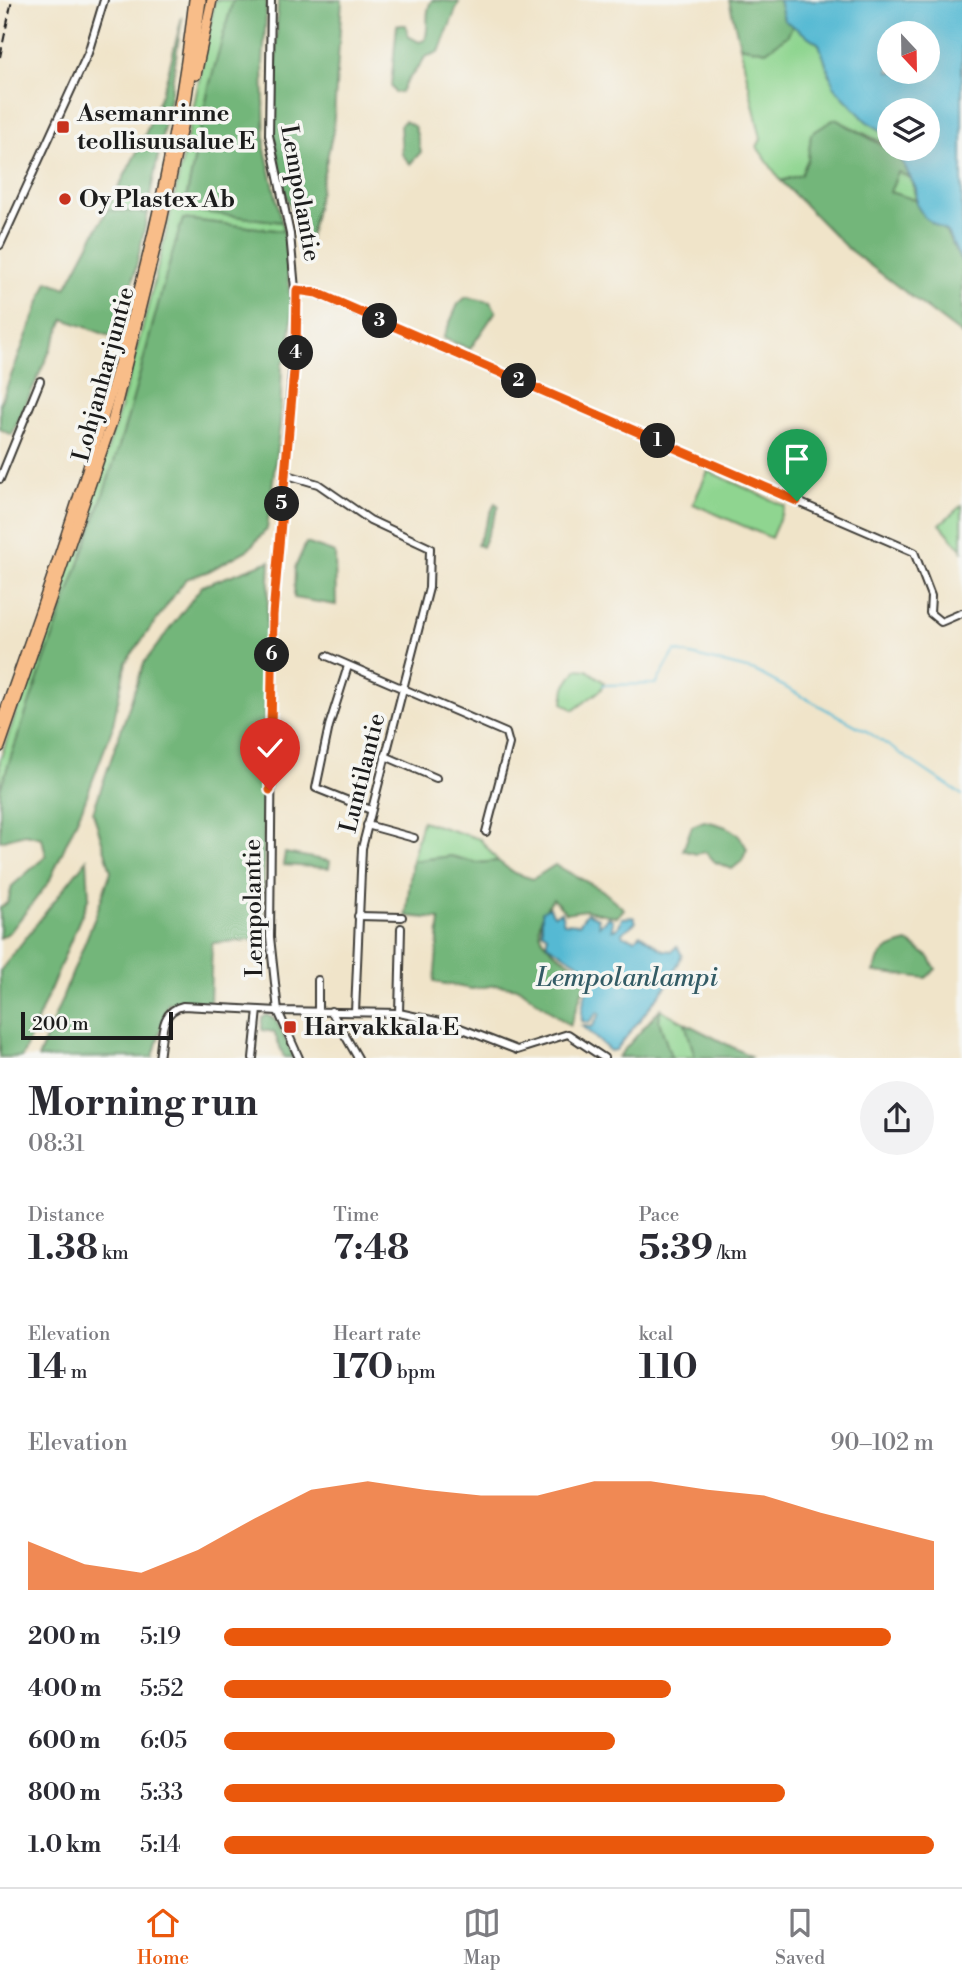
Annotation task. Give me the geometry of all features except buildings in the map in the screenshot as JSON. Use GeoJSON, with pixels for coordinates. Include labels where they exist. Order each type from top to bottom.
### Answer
{"type":"FeatureCollection","features":[{"type":"Feature","properties":{"kind":"highway","name":"Lohjanharjuntie"},"geometry":{"type":"LineString","coordinates":[[0,725],[74,516],[156,220],[183,82],[194,0]]}},
{"type":"Feature","properties":{"kind":"highway","name":"Lohjanharjuntie"},"geometry":{"type":"LineString","coordinates":[[0,747],[82,518],[113,419],[162,221],[184,117],[201,0]]}},
{"type":"Feature","properties":{"kind":"highway"},"geometry":{"type":"LineString","coordinates":[[184,117],[191,100],[212,0]]}},
{"type":"Feature","properties":{"kind":"street"},"geometry":{"type":"LineString","coordinates":[[0,245],[88,53],[104,0]]}},
{"type":"Feature","properties":{"kind":"street","name":"Lempolantie"},"geometry":{"type":"LineString","coordinates":[[271,0],[269,135],[290,234],[297,290],[296,348],[273,615],[270,936],[278,1012],[299,1058]]}},
{"type":"Feature","properties":{"kind":"street"},"geometry":{"type":"LineString","coordinates":[[297,290],[317,293],[914,552],[931,596],[930,613],[934,619],[942,622],[962,613]]}},
{"type":"Feature","properties":{"kind":"street"},"geometry":{"type":"LineString","coordinates":[[0,479],[40,381]]}},
{"type":"Feature","properties":{"kind":"street","name":"Luntilantie"},"geometry":{"type":"LineString","coordinates":[[284,474],[318,484],[370,520],[430,548],[429,587],[404,690],[384,756],[360,866],[355,1012]]}},
{"type":"Feature","properties":{"kind":"street"},"geometry":{"type":"LineString","coordinates":[[327,656],[506,733],[509,744],[486,832]]}},
{"type":"Feature","properties":{"kind":"street"},"geometry":{"type":"LineString","coordinates":[[348,666],[329,726],[316,788],[371,810]]}},
{"type":"Feature","properties":{"kind":"street"},"geometry":{"type":"LineString","coordinates":[[384,756],[436,778]]}},
{"type":"Feature","properties":{"kind":"street"},"geometry":{"type":"LineString","coordinates":[[367,825],[414,838]]}},
{"type":"Feature","properties":{"kind":"street"},"geometry":{"type":"LineString","coordinates":[[358,916],[402,917]]}},
{"type":"Feature","properties":{"kind":"street"},"geometry":{"type":"LineString","coordinates":[[399,1013],[401,928]]}},
{"type":"Feature","properties":{"kind":"street"},"geometry":{"type":"LineString","coordinates":[[318,980],[318,1010]]}},
{"type":"Feature","properties":{"kind":"street"},"geometry":{"type":"LineString","coordinates":[[159,1058],[165,1016],[171,1009],[183,1006],[278,1012],[318,1010],[399,1013],[450,1024],[517,1054],[568,1034],[604,1058]]}},
{"type":"Feature","properties":{"kind":"street"},"geometry":{"type":"LineString","coordinates":[[253,1058],[258,1010]]}},
{"type":"Feature","properties":{"kind":"street"},"geometry":{"type":"LineString","coordinates":[[331,1011],[358,1058]]}},
{"type":"Feature","properties":{"kind":"green space"},"geometry":{"type":"Polygon","coordinates":[[[215,0],[233,0],[209,87],[184,209],[282,222],[284,231],[183,219],[115,459],[0,790],[0,760],[95,489],[137,349],[174,200],[215,0]]]}},
{"type":"Feature","properties":{"kind":"green space"},"geometry":{"type":"Polygon","coordinates":[[[233,0],[267,0],[263,63],[265,149],[282,222],[184,210],[209,87],[233,0]]]}},
{"type":"Feature","properties":{"kind":"green space"},"geometry":{"type":"Polygon","coordinates":[[[278,0],[342,0],[333,131],[309,241],[303,243],[285,192],[273,132],[278,0]]]}},
{"type":"Feature","properties":{"kind":"green space"},"geometry":{"type":"Polygon","coordinates":[[[432,0],[459,2],[439,52],[425,57],[401,92],[395,93],[391,86],[397,25],[406,25],[408,36],[419,42],[425,40],[428,9],[432,0]]]}},
{"type":"Feature","properties":{"kind":"green space"},"geometry":{"type":"Polygon","coordinates":[[[729,0],[779,0],[784,20],[793,25],[787,36],[766,51],[740,46],[729,0]]]}},
{"type":"Feature","properties":{"kind":"green space"},"geometry":{"type":"Polygon","coordinates":[[[182,17],[170,97],[149,201],[114,196],[143,140],[166,81],[182,17]]]}},
{"type":"Feature","properties":{"kind":"green space"},"geometry":{"type":"Polygon","coordinates":[[[793,25],[819,44],[826,56],[829,75],[877,122],[877,140],[835,119],[811,134],[808,159],[801,175],[781,181],[757,147],[761,139],[740,46],[766,51],[787,36],[793,25]]]}},
{"type":"Feature","properties":{"kind":"green space"},"geometry":{"type":"Polygon","coordinates":[[[835,119],[877,142],[877,161],[902,161],[911,178],[898,172],[890,192],[916,200],[917,206],[946,232],[962,263],[962,335],[847,248],[781,181],[801,175],[808,159],[811,134],[835,119]]]}},
{"type":"Feature","properties":{"kind":"green space"},"geometry":{"type":"Polygon","coordinates":[[[405,121],[415,127],[421,152],[410,164],[402,154],[400,125],[405,121]]]}},
{"type":"Feature","properties":{"kind":"green space"},"geometry":{"type":"Polygon","coordinates":[[[898,172],[911,178],[916,200],[889,192],[898,172]]]}},
{"type":"Feature","properties":{"kind":"green space"},"geometry":{"type":"Polygon","coordinates":[[[114,196],[149,201],[148,213],[107,210],[114,196]]]}},
{"type":"Feature","properties":{"kind":"green space"},"geometry":{"type":"Polygon","coordinates":[[[107,210],[148,213],[120,340],[64,319],[12,435],[0,429],[0,404],[48,281],[66,288],[107,210]]]}},
{"type":"Feature","properties":{"kind":"green space"},"geometry":{"type":"Polygon","coordinates":[[[183,219],[284,231],[292,318],[288,355],[282,364],[280,424],[267,529],[249,549],[209,571],[186,579],[126,662],[112,729],[83,806],[49,882],[10,932],[0,938],[0,908],[8,902],[12,886],[46,856],[42,838],[25,834],[0,841],[0,790],[115,459],[183,219]]]}},
{"type":"Feature","properties":{"kind":"green space"},"geometry":{"type":"Polygon","coordinates":[[[466,297],[490,302],[496,311],[470,349],[443,338],[458,304],[466,297]]]}},
{"type":"Feature","properties":{"kind":"green space"},"geometry":{"type":"Polygon","coordinates":[[[708,471],[785,506],[771,538],[693,504],[708,471]]]}},
{"type":"Feature","properties":{"kind":"green space"},"geometry":{"type":"Polygon","coordinates":[[[495,503],[499,506],[482,547],[477,545],[495,503]]]}},
{"type":"Feature","properties":{"kind":"green space"},"geometry":{"type":"Polygon","coordinates":[[[962,505],[962,550],[940,524],[962,505]]]}},
{"type":"Feature","properties":{"kind":"green space"},"geometry":{"type":"Polygon","coordinates":[[[306,543],[335,553],[336,605],[294,598],[295,568],[306,543]]]}},
{"type":"Feature","properties":{"kind":"green space"},"geometry":{"type":"Polygon","coordinates":[[[270,561],[265,661],[263,939],[212,943],[210,1002],[168,1003],[153,1057],[38,1058],[111,871],[93,812],[144,663],[202,586],[270,561]]]}},
{"type":"Feature","properties":{"kind":"green space"},"geometry":{"type":"Polygon","coordinates":[[[577,669],[587,670],[604,682],[602,689],[574,710],[563,703],[565,687],[577,669]]]}},
{"type":"Feature","properties":{"kind":"green space"},"geometry":{"type":"Polygon","coordinates":[[[422,821],[480,839],[498,861],[477,863],[451,856],[412,861],[422,821]]]}},
{"type":"Feature","properties":{"kind":"green space"},"geometry":{"type":"Polygon","coordinates":[[[704,821],[730,829],[743,842],[747,849],[742,861],[732,869],[715,862],[706,852],[696,854],[683,850],[692,826],[704,821]]]}},
{"type":"Feature","properties":{"kind":"green space"},"geometry":{"type":"Polygon","coordinates":[[[285,853],[330,861],[329,868],[283,865],[285,853]]]}},
{"type":"Feature","properties":{"kind":"green space"},"geometry":{"type":"Polygon","coordinates":[[[451,856],[477,863],[498,861],[514,873],[533,879],[555,865],[602,890],[624,909],[617,917],[585,910],[566,913],[553,899],[544,912],[540,933],[544,942],[561,957],[584,971],[587,978],[570,1026],[519,988],[496,985],[472,989],[434,982],[440,919],[406,916],[412,861],[451,856]]]}},
{"type":"Feature","properties":{"kind":"green space"},"geometry":{"type":"Polygon","coordinates":[[[87,859],[89,897],[22,1057],[0,1057],[0,971],[87,859]]]}},
{"type":"Feature","properties":{"kind":"green space"},"geometry":{"type":"Polygon","coordinates":[[[908,942],[929,957],[936,969],[926,978],[874,972],[885,951],[908,942]]]}},
{"type":"Feature","properties":{"kind":"green space"},"geometry":{"type":"Polygon","coordinates":[[[660,1009],[685,1023],[695,1057],[671,1057],[659,1021],[660,1009]]]}},
{"type":"Feature","properties":{"kind":"green space"},"geometry":{"type":"Polygon","coordinates":[[[660,1009],[659,1021],[671,1057],[618,1057],[660,1009]]]}},
{"type":"Feature","properties":{"kind":"green space"},"geometry":{"type":"Polygon","coordinates":[[[267,1015],[276,1020],[294,1057],[284,1057],[274,1032],[262,1030],[262,1018],[267,1015]]]}},
{"type":"Feature","properties":{"kind":"green space"},"geometry":{"type":"Polygon","coordinates":[[[685,1023],[752,1057],[695,1057],[685,1023]]]}},
{"type":"Feature","properties":{"kind":"water"},"geometry":{"type":"Polygon","coordinates":[[[779,0],[962,0],[962,263],[947,232],[925,218],[917,206],[916,189],[902,161],[940,161],[940,98],[877,98],[877,128],[866,121],[834,87],[819,44],[784,20],[779,0]]]}},
{"type":"Feature","properties":{"kind":"water","name":"Lempolanlampi"},"geometry":{"type":"Polygon","coordinates":[[[549,907],[554,915],[561,912],[564,923],[579,924],[587,913],[598,918],[599,926],[608,917],[613,920],[612,930],[618,928],[622,918],[634,917],[636,922],[622,933],[623,936],[635,939],[640,934],[663,950],[672,951],[677,946],[682,955],[671,980],[616,1050],[610,1051],[582,1026],[592,1027],[600,1014],[598,1012],[589,1023],[582,1021],[588,969],[547,944],[547,935],[542,931],[542,911],[549,907]]]}},
{"type":"Feature","properties":{"kind":"waterway"},"geometry":{"type":"LineString","coordinates":[[603,685],[656,684],[675,651],[755,671],[868,732],[962,795]]}},
{"type":"Feature","properties":{"kind":"railway"},"geometry":{"type":"LineString","coordinates":[[0,57],[12,0]]}},
{"type":"Feature","properties":{"kind":"place","name":"Asemanrinne teollisuusalue E"},"geometry":{"type":"Point","coordinates":[63,127]}},
{"type":"Feature","properties":{"kind":"place","name":"Oy Plastex Ab"},"geometry":{"type":"Point","coordinates":[65,199]}},
{"type":"Feature","properties":{"kind":"place","name":"Harvakkala E"},"geometry":{"type":"Point","coordinates":[290,1027]}},
{"type":"Feature","properties":{"kind":"route"},"geometry":{"type":"LineString","coordinates":[[270,790],[273,615],[296,348],[297,290],[317,293],[797,501]]}}]}
